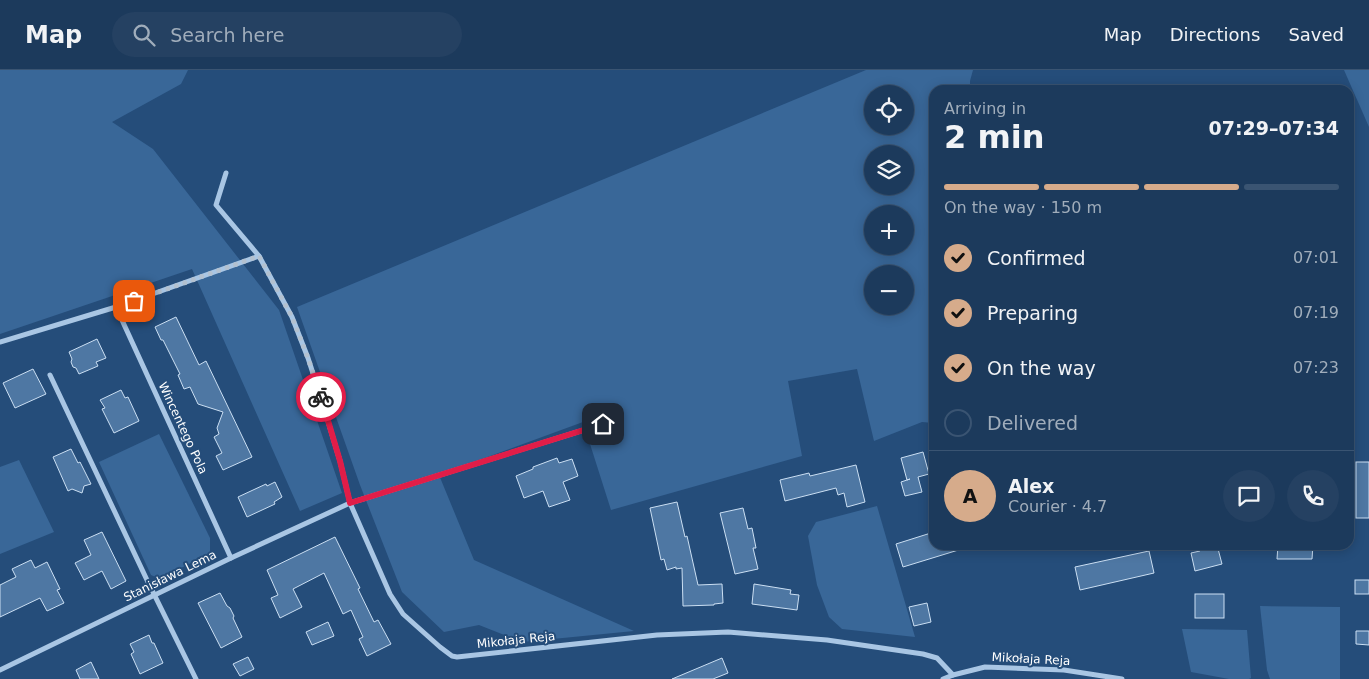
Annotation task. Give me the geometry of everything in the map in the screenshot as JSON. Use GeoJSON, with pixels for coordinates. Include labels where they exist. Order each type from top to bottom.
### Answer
{"type":"FeatureCollection","features":[{"type":"Feature","properties":{"kind":"street","name":"Mikołaja Reja"},"geometry":{"type":"LineString","coordinates":[[226,173],[216,205],[259,256],[292,317],[308,358],[340,461],[350,503],[390,594],[403,614],[452,656],[657,635],[728,632],[816,638],[923,654],[938,658],[953,675],[985,667],[1064,670],[1122,679]]}},
{"type":"Feature","properties":{"kind":"street"},"geometry":{"type":"LineString","coordinates":[[0,342],[116,307],[259,256]]}},
{"type":"Feature","properties":{"kind":"street","name":"Wincentego Pola"},"geometry":{"type":"LineString","coordinates":[[116,307],[231,558]]}},
{"type":"Feature","properties":{"kind":"street"},"geometry":{"type":"LineString","coordinates":[[50,376],[196,679]]}},
{"type":"Feature","properties":{"kind":"street","name":"Stanisława Lema"},"geometry":{"type":"LineString","coordinates":[[0,670],[231,558],[350,503],[603,424]]}},
{"type":"Feature","properties":{"kind":"street"},"geometry":{"type":"LineString","coordinates":[[943,679],[953,675]]}},
{"type":"Feature","properties":{"kind":"shaded area"},"geometry":{"type":"Polygon","coordinates":[[[0,70],[188,70],[181,84],[112,122],[153,149],[279,310],[342,493],[300,511],[192,269],[0,334],[0,70]]]}},
{"type":"Feature","properties":{"kind":"shaded area"},"geometry":{"type":"Polygon","coordinates":[[[866,70],[973,70],[970,85],[929,85],[929,423],[922,422],[874,441],[857,369],[788,381],[802,456],[611,510],[583,422],[439,475],[474,560],[634,631],[522,642],[479,625],[444,632],[402,592],[360,485],[297,307],[866,70]]]}},
{"type":"Feature","properties":{"kind":"shaded area"},"geometry":{"type":"Polygon","coordinates":[[[1344,70],[1369,70],[1369,127],[1354,93],[1354,85],[1351,85],[1344,70]]]}},
{"type":"Feature","properties":{"kind":"shaded area"},"geometry":{"type":"Polygon","coordinates":[[[159,434],[210,538],[210,553],[160,579],[151,575],[99,462],[159,434]]]}},
{"type":"Feature","properties":{"kind":"shaded area"},"geometry":{"type":"Polygon","coordinates":[[[19,460],[54,532],[0,554],[0,467],[19,460]]]}},
{"type":"Feature","properties":{"kind":"shaded area"},"geometry":{"type":"Polygon","coordinates":[[[877,506],[915,637],[842,629],[829,617],[817,585],[808,536],[816,522],[877,506]]]}},
{"type":"Feature","properties":{"kind":"shaded area"},"geometry":{"type":"Polygon","coordinates":[[[1260,606],[1340,607],[1340,679],[1270,679],[1267,670],[1260,606]]]}},
{"type":"Feature","properties":{"kind":"shaded area"},"geometry":{"type":"Polygon","coordinates":[[[1182,629],[1247,630],[1251,678],[1229,679],[1191,672],[1182,629]]]}},
{"type":"Feature","properties":{"kind":"building"},"geometry":{"type":"Polygon","coordinates":[[[176,317],[199,365],[206,361],[252,457],[223,470],[216,456],[222,453],[214,437],[219,434],[217,428],[223,412],[198,404],[190,387],[184,389],[178,375],[180,374],[155,327],[176,317]]]}},
{"type":"Feature","properties":{"kind":"building"},"geometry":{"type":"Polygon","coordinates":[[[97,339],[106,358],[96,362],[98,366],[79,374],[76,368],[73,367],[69,352],[97,339]]]}},
{"type":"Feature","properties":{"kind":"building"},"geometry":{"type":"Polygon","coordinates":[[[33,369],[46,394],[15,408],[3,383],[33,369]]]}},
{"type":"Feature","properties":{"kind":"building"},"geometry":{"type":"Polygon","coordinates":[[[121,390],[125,398],[128,397],[139,421],[114,433],[102,409],[105,408],[100,400],[121,390]]]}},
{"type":"Feature","properties":{"kind":"building"},"geometry":{"type":"Polygon","coordinates":[[[71,449],[91,484],[84,486],[82,493],[72,489],[68,491],[53,457],[71,449]]]}},
{"type":"Feature","properties":{"kind":"building"},"geometry":{"type":"Polygon","coordinates":[[[923,452],[929,474],[918,477],[922,492],[905,496],[901,482],[907,480],[901,458],[923,452]]]}},
{"type":"Feature","properties":{"kind":"building"},"geometry":{"type":"Polygon","coordinates":[[[557,458],[559,463],[572,459],[578,476],[563,482],[570,500],[549,507],[543,491],[524,498],[516,476],[557,458]]]}},
{"type":"Feature","properties":{"kind":"building"},"geometry":{"type":"Polygon","coordinates":[[[1356,462],[1369,462],[1369,518],[1356,518],[1356,462]]]}},
{"type":"Feature","properties":{"kind":"building"},"geometry":{"type":"Polygon","coordinates":[[[856,465],[865,502],[847,507],[844,493],[838,495],[836,488],[785,501],[780,480],[809,473],[810,476],[856,465]]]}},
{"type":"Feature","properties":{"kind":"building"},"geometry":{"type":"Polygon","coordinates":[[[275,482],[282,497],[274,502],[275,504],[247,517],[238,497],[266,484],[267,486],[275,482]]]}},
{"type":"Feature","properties":{"kind":"building"},"geometry":{"type":"Polygon","coordinates":[[[677,502],[698,585],[722,584],[723,603],[683,606],[682,568],[676,569],[676,567],[667,570],[664,559],[661,560],[650,508],[677,502]]]}},
{"type":"Feature","properties":{"kind":"building"},"geometry":{"type":"Polygon","coordinates":[[[743,508],[748,529],[752,528],[756,548],[753,548],[758,569],[735,574],[720,513],[743,508]]]}},
{"type":"Feature","properties":{"kind":"building"},"geometry":{"type":"Polygon","coordinates":[[[102,532],[126,581],[111,589],[102,571],[84,580],[75,563],[91,555],[84,540],[102,532]]]}},
{"type":"Feature","properties":{"kind":"building"},"geometry":{"type":"Polygon","coordinates":[[[929,534],[929,550],[958,550],[903,567],[896,544],[929,534]]]}},
{"type":"Feature","properties":{"kind":"building"},"geometry":{"type":"Polygon","coordinates":[[[335,537],[374,622],[378,620],[391,644],[367,656],[359,639],[363,637],[351,610],[343,614],[324,573],[293,589],[302,607],[280,618],[271,598],[278,595],[267,570],[335,537]]]}},
{"type":"Feature","properties":{"kind":"building"},"geometry":{"type":"Polygon","coordinates":[[[1218,550],[1222,564],[1195,571],[1191,553],[1218,550]]]}},
{"type":"Feature","properties":{"kind":"building"},"geometry":{"type":"Polygon","coordinates":[[[1278,550],[1313,550],[1312,559],[1277,559],[1278,550]]]}},
{"type":"Feature","properties":{"kind":"building"},"geometry":{"type":"Polygon","coordinates":[[[1149,551],[1154,573],[1080,590],[1075,567],[1149,551]]]}},
{"type":"Feature","properties":{"kind":"building"},"geometry":{"type":"Polygon","coordinates":[[[31,560],[35,568],[47,562],[60,589],[57,590],[64,603],[47,611],[40,598],[0,617],[0,585],[16,577],[12,569],[31,560]]]}},
{"type":"Feature","properties":{"kind":"building"},"geometry":{"type":"Polygon","coordinates":[[[1355,580],[1369,580],[1369,594],[1355,594],[1355,580]]]}},
{"type":"Feature","properties":{"kind":"building"},"geometry":{"type":"Polygon","coordinates":[[[754,584],[791,590],[790,594],[799,595],[797,610],[752,604],[754,584]]]}},
{"type":"Feature","properties":{"kind":"building"},"geometry":{"type":"Polygon","coordinates":[[[220,593],[234,616],[233,618],[242,637],[221,648],[198,603],[220,593]]]}},
{"type":"Feature","properties":{"kind":"building"},"geometry":{"type":"Polygon","coordinates":[[[1195,594],[1224,594],[1224,618],[1195,618],[1195,594]]]}},
{"type":"Feature","properties":{"kind":"building"},"geometry":{"type":"Polygon","coordinates":[[[927,603],[931,622],[914,626],[909,607],[927,603]]]}},
{"type":"Feature","properties":{"kind":"building"},"geometry":{"type":"Polygon","coordinates":[[[328,622],[334,636],[312,645],[306,632],[328,622]]]}},
{"type":"Feature","properties":{"kind":"building"},"geometry":{"type":"Polygon","coordinates":[[[1356,631],[1369,631],[1369,645],[1356,644],[1356,631]]]}},
{"type":"Feature","properties":{"kind":"building"},"geometry":{"type":"Polygon","coordinates":[[[149,635],[163,663],[140,674],[131,654],[134,652],[130,644],[149,635]]]}},
{"type":"Feature","properties":{"kind":"building"},"geometry":{"type":"Polygon","coordinates":[[[248,657],[254,669],[240,676],[233,664],[248,657]]]}},
{"type":"Feature","properties":{"kind":"building"},"geometry":{"type":"Polygon","coordinates":[[[722,658],[728,673],[713,679],[672,679],[722,658]]]}},
{"type":"Feature","properties":{"kind":"building"},"geometry":{"type":"Polygon","coordinates":[[[91,662],[99,679],[80,679],[76,670],[91,662]]]}},
{"type":"Feature","properties":{"kind":"way so far"},"geometry":{"type":"LineString","coordinates":[[134,301],[259,256],[292,317],[321,397]]}},
{"type":"Feature","properties":{"kind":"route"},"geometry":{"type":"LineString","coordinates":[[321,397],[350,503],[603,424]]}}]}
